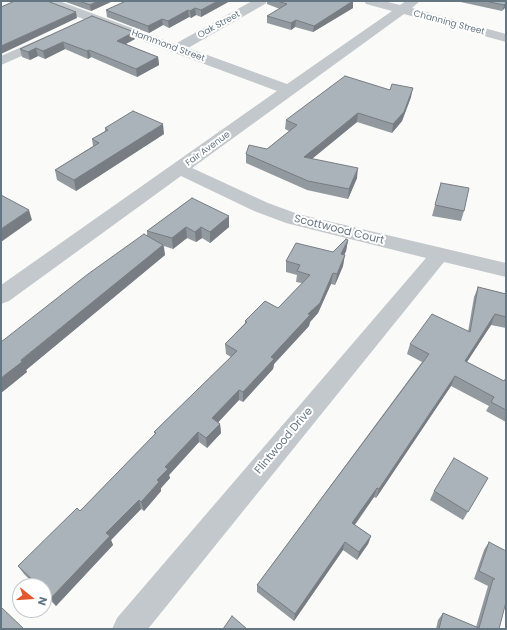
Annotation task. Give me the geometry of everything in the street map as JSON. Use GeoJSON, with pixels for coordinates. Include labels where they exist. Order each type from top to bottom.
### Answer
{"type":"FeatureCollection","features":[{"type":"Feature","properties":{"kind":"street","name":"Hammond Street"},"geometry":{"type":"LineString","coordinates":[[47,1],[288,90]]}},
{"type":"Feature","properties":{"kind":"street","name":"Oak Street"},"geometry":{"type":"LineString","coordinates":[[176,49],[261,1]]}},
{"type":"Feature","properties":{"kind":"street","name":"Channing Street"},"geometry":{"type":"LineString","coordinates":[[370,1],[408,6],[506,38]]}},
{"type":"Feature","properties":{"kind":"street","name":"Fair Avenue"},"geometry":{"type":"LineString","coordinates":[[1,296],[180,169],[288,90],[408,6]]}},
{"type":"Feature","properties":{"kind":"street"},"geometry":{"type":"LineString","coordinates":[[79,24],[107,11]]}},
{"type":"Feature","properties":{"kind":"street"},"geometry":{"type":"LineString","coordinates":[[1,61],[58,34]]}},
{"type":"Feature","properties":{"kind":"street","name":"Scottwood Court"},"geometry":{"type":"LineString","coordinates":[[180,169],[261,207],[293,219],[506,270]]}},
{"type":"Feature","properties":{"kind":"street","name":"Flintwood Drive"},"geometry":{"type":"LineString","coordinates":[[128,629],[440,254]]}},
{"type":"Feature","properties":{"kind":"building"},"geometry":{"type":"Polygon","coordinates":[[[15,1],[47,1],[76,12],[1,46],[1,7],[15,1]]]}},
{"type":"Feature","properties":{"kind":"building"},"geometry":{"type":"Polygon","coordinates":[[[79,1],[98,1],[90,5],[79,1]]]}},
{"type":"Feature","properties":{"kind":"building"},"geometry":{"type":"Polygon","coordinates":[[[126,1],[218,1],[201,10],[195,8],[190,11],[188,10],[168,21],[162,19],[148,26],[106,10],[126,1]]]}},
{"type":"Feature","properties":{"kind":"building"},"geometry":{"type":"Polygon","coordinates":[[[277,1],[353,1],[314,26],[296,20],[291,23],[267,16],[287,4],[277,1]]]}},
{"type":"Feature","properties":{"kind":"building"},"geometry":{"type":"Polygon","coordinates":[[[485,1],[506,1],[506,3],[504,5],[485,1]]]}},
{"type":"Feature","properties":{"kind":"building"},"geometry":{"type":"Polygon","coordinates":[[[92,16],[134,32],[117,41],[158,57],[136,69],[89,50],[87,51],[63,42],[43,51],[36,48],[28,52],[20,49],[92,16]]]}},
{"type":"Feature","properties":{"kind":"building"},"geometry":{"type":"Polygon","coordinates":[[[345,76],[390,90],[392,84],[413,88],[404,112],[393,124],[358,113],[304,157],[358,168],[349,189],[308,181],[246,154],[249,145],[267,149],[297,125],[286,120],[345,76]]]}},
{"type":"Feature","properties":{"kind":"building"},"geometry":{"type":"Polygon","coordinates":[[[133,111],[163,124],[74,180],[55,170],[99,143],[92,139],[108,130],[105,128],[133,111]]]}},
{"type":"Feature","properties":{"kind":"building"},"geometry":{"type":"Polygon","coordinates":[[[441,183],[469,188],[464,211],[435,205],[441,183]]]}},
{"type":"Feature","properties":{"kind":"building"},"geometry":{"type":"Polygon","coordinates":[[[1,195],[29,210],[1,229],[1,195]]]}},
{"type":"Feature","properties":{"kind":"building"},"geometry":{"type":"Polygon","coordinates":[[[192,198],[229,216],[210,232],[201,227],[195,232],[186,227],[172,238],[147,231],[192,198]]]}},
{"type":"Feature","properties":{"kind":"building"},"geometry":{"type":"Polygon","coordinates":[[[144,234],[163,245],[21,360],[22,362],[1,378],[1,342],[88,274],[144,234]]]}},
{"type":"Feature","properties":{"kind":"building"},"geometry":{"type":"Polygon","coordinates":[[[346,239],[348,240],[341,254],[345,255],[337,274],[333,273],[320,303],[308,314],[310,315],[271,357],[274,359],[243,392],[239,390],[212,418],[220,424],[206,438],[198,432],[165,467],[168,469],[157,480],[159,482],[141,502],[139,500],[106,533],[110,536],[52,597],[52,578],[31,578],[18,566],[77,508],[80,511],[156,433],[154,432],[237,351],[225,344],[265,301],[278,308],[310,275],[297,271],[300,265],[286,261],[296,243],[333,252],[346,239]]]}},
{"type":"Feature","properties":{"kind":"building"},"geometry":{"type":"Polygon","coordinates":[[[478,287],[506,294],[506,317],[495,314],[465,361],[504,381],[506,378],[506,410],[491,402],[494,397],[455,376],[379,489],[377,488],[352,523],[371,536],[359,552],[345,542],[295,614],[257,585],[429,354],[410,344],[432,314],[470,332],[478,287]]]}},
{"type":"Feature","properties":{"kind":"building"},"geometry":{"type":"Polygon","coordinates":[[[454,458],[488,478],[468,512],[434,491],[454,458]]]}},
{"type":"Feature","properties":{"kind":"building"},"geometry":{"type":"Polygon","coordinates":[[[489,542],[506,551],[506,602],[499,629],[439,629],[443,613],[479,628],[493,579],[495,579],[479,571],[489,542]]]}},
{"type":"Feature","properties":{"kind":"building"},"geometry":{"type":"Polygon","coordinates":[[[1,607],[24,629],[1,629],[1,607]]]}},
{"type":"Feature","properties":{"kind":"building"},"geometry":{"type":"Polygon","coordinates":[[[232,616],[247,629],[223,629],[232,616]]]}}]}
